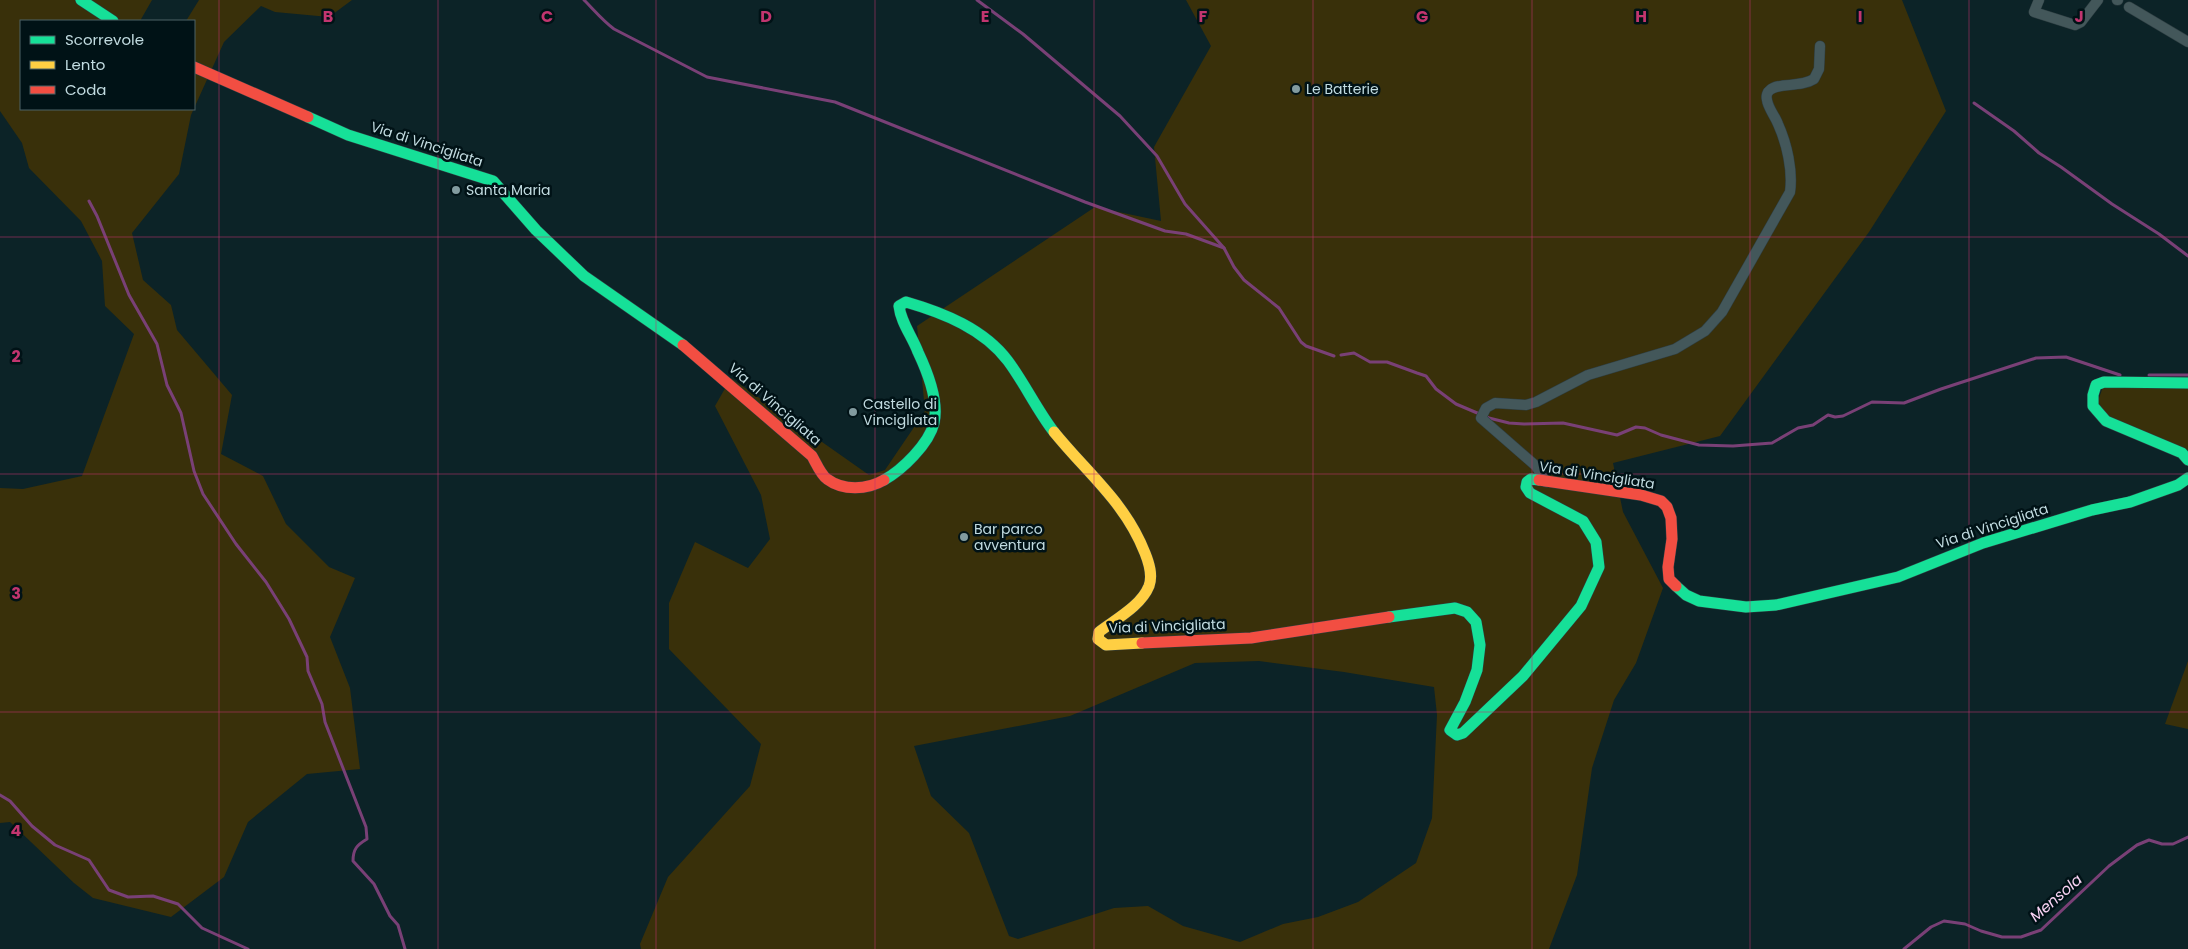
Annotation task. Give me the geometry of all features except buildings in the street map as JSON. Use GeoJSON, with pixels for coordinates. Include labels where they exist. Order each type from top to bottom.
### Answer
{"type":"FeatureCollection","features":[{"type":"Feature","properties":{"kind":"street"},"geometry":{"type":"LineString","coordinates":[[81,0],[111,20]]}},
{"type":"Feature","properties":{"kind":"street"},"geometry":{"type":"LineString","coordinates":[[2039,0],[2034,12],[2075,25],[2081,22],[2098,0]]}},
{"type":"Feature","properties":{"kind":"street"},"geometry":{"type":"LineString","coordinates":[[2129,7],[2188,42]]}},
{"type":"Feature","properties":{"kind":"street"},"geometry":{"type":"LineString","coordinates":[[1546,482],[1536,466],[1483,414],[1495,403],[1526,405],[1536,402],[1588,375],[1676,349],[1705,331],[1722,312],[1790,192],[1792,179],[1788,155],[1779,126],[1767,102],[1768,90],[1774,87],[1797,86],[1814,78],[1819,69],[1820,46]]}},
{"type":"Feature","properties":{"kind":"street","name":"Via di Vincigliata"},"geometry":{"type":"LineString","coordinates":[[195,67],[348,135],[492,181],[536,230],[584,276],[678,340],[812,456],[826,479],[848,488],[874,486],[893,475],[919,451],[934,423],[933,390],[918,351],[900,317],[898,306],[906,302],[918,305],[971,328],[992,344],[1012,366],[1043,418],[1106,488],[1131,520],[1142,540],[1150,566],[1151,580],[1141,599],[1099,632],[1098,640],[1106,645],[1251,638],[1445,608],[1458,608],[1471,614],[1476,622],[1480,658],[1473,683],[1450,730],[1457,735],[1463,734],[1523,676],[1581,606],[1599,567],[1596,542],[1583,521],[1530,493],[1526,487],[1527,482],[1531,479],[1641,495],[1661,501],[1667,507],[1671,518],[1672,539],[1668,567],[1669,579],[1686,595],[1699,601],[1746,607],[1776,605],[1898,577],[1983,543],[2092,510],[2130,502],[2178,486],[2188,478]]}},
{"type":"Feature","properties":{"kind":"street"},"geometry":{"type":"LineString","coordinates":[[2188,383],[2104,382],[2096,386],[2092,395],[2093,406],[2106,421],[2182,453],[2188,460]]}},
{"type":"Feature","properties":{"kind":"shaded area"},"geometry":{"type":"Polygon","coordinates":[[[0,0],[152,0],[141,20],[20,20],[20,110],[194,110],[179,174],[132,233],[143,280],[171,305],[177,330],[232,395],[221,454],[263,476],[286,524],[329,567],[355,578],[330,637],[350,688],[360,769],[307,774],[248,822],[224,877],[171,917],[93,898],[74,883],[10,822],[0,823],[0,488],[23,489],[82,476],[134,334],[105,306],[102,261],[81,221],[29,168],[22,143],[0,111],[0,0]]]}},
{"type":"Feature","properties":{"kind":"shaded area"},"geometry":{"type":"Polygon","coordinates":[[[199,0],[352,0],[329,17],[275,12],[261,6],[224,42],[195,106],[195,20],[187,20],[199,0]]]}},
{"type":"Feature","properties":{"kind":"shaded area"},"geometry":{"type":"Polygon","coordinates":[[[1186,0],[1902,0],[1946,111],[1869,232],[1720,436],[1613,463],[1623,512],[1663,588],[1636,663],[1614,700],[1592,768],[1577,875],[1549,949],[641,949],[640,944],[668,877],[750,786],[761,744],[669,649],[669,603],[695,542],[748,568],[770,539],[761,495],[715,406],[731,378],[869,475],[885,470],[925,411],[917,326],[1095,207],[1161,221],[1154,147],[1211,46],[1186,0]],[[1259,661],[1195,663],[1070,716],[914,746],[931,796],[969,833],[1009,936],[1018,939],[1114,908],[1148,906],[1183,926],[1240,942],[1283,924],[1318,917],[1358,902],[1416,863],[1432,818],[1437,715],[1434,687],[1344,672],[1259,661]]]}},
{"type":"Feature","properties":{"kind":"shaded area"},"geometry":{"type":"Polygon","coordinates":[[[2103,387],[2188,389],[2188,455],[2103,415],[2096,406],[2103,387]]]}},
{"type":"Feature","properties":{"kind":"shaded area"},"geometry":{"type":"Polygon","coordinates":[[[2188,661],[2188,729],[2165,724],[2188,661]]]}},
{"type":"Feature","properties":{"kind":"waterway"},"geometry":{"type":"LineString","coordinates":[[584,0],[614,29],[707,77],[835,102],[1085,202],[1165,231],[1186,234],[1224,248]]}},
{"type":"Feature","properties":{"kind":"waterway"},"geometry":{"type":"LineString","coordinates":[[977,0],[1023,34],[1120,116],[1157,156],[1185,204],[1224,248],[1234,267],[1244,280],[1279,308],[1301,342],[1306,346],[1334,356]]}},
{"type":"Feature","properties":{"kind":"waterway"},"geometry":{"type":"LineString","coordinates":[[1974,103],[2014,131],[2039,153],[2159,234],[2188,256]]}},
{"type":"Feature","properties":{"kind":"waterway"},"geometry":{"type":"LineString","coordinates":[[89,201],[129,295],[157,344],[167,385],[181,413],[194,471],[203,494],[236,544],[266,582],[289,619],[307,657],[308,671],[322,704],[325,722],[366,827],[367,839],[356,848],[353,861],[374,884],[390,916],[398,925],[405,949]]}},
{"type":"Feature","properties":{"kind":"waterway"},"geometry":{"type":"LineString","coordinates":[[1341,355],[1354,353],[1370,362],[1387,362],[1426,376],[1436,389],[1456,404],[1489,418],[1509,423],[1563,423],[1617,435],[1636,427],[1645,428],[1661,435],[1699,445],[1733,446],[1772,443],[1798,428],[1813,425],[1828,415],[1835,417],[1843,416],[1872,402],[1904,403],[2036,358],[2066,357],[2120,375]]}},
{"type":"Feature","properties":{"kind":"waterway"},"geometry":{"type":"LineString","coordinates":[[2149,375],[2188,375]]}},
{"type":"Feature","properties":{"kind":"waterway"},"geometry":{"type":"LineString","coordinates":[[0,795],[10,801],[32,826],[55,845],[89,860],[109,890],[128,897],[153,896],[178,904],[202,928],[248,949]]}},
{"type":"Feature","properties":{"kind":"waterway","name":"Mensola"},"geometry":{"type":"LineString","coordinates":[[1904,949],[1931,927],[1944,921],[1965,924],[2002,937],[2021,937],[2041,930],[2109,866],[2137,845],[2149,840],[2162,844],[2173,844],[2188,837]]}},
{"type":"Feature","properties":{"kind":"traffic: fast"},"geometry":{"type":"LineString","coordinates":[[81,0],[111,20]]}},
{"type":"Feature","properties":{"kind":"traffic: fast"},"geometry":{"type":"LineString","coordinates":[[308,117],[348,135],[493,181],[536,230],[584,276],[683,345]]}},
{"type":"Feature","properties":{"kind":"traffic: fast"},"geometry":{"type":"LineString","coordinates":[[884,480],[899,470],[921,448],[931,431],[935,415],[934,396],[925,368],[900,312],[899,306],[906,302],[949,317],[987,340],[1008,361],[1054,432]]}},
{"type":"Feature","properties":{"kind":"traffic: fast"},"geometry":{"type":"LineString","coordinates":[[2188,383],[2104,382],[2096,385],[2093,395],[2093,406],[2106,421],[2182,453],[2188,460]]}},
{"type":"Feature","properties":{"kind":"traffic: fast"},"geometry":{"type":"LineString","coordinates":[[1676,586],[1686,595],[1699,601],[1746,607],[1776,605],[1898,577],[1983,543],[2092,510],[2130,502],[2178,485],[2188,478]]}},
{"type":"Feature","properties":{"kind":"traffic: fast"},"geometry":{"type":"LineString","coordinates":[[1389,617],[1455,608],[1467,612],[1476,622],[1480,645],[1477,670],[1465,702],[1450,730],[1457,735],[1463,733],[1523,676],[1581,606],[1599,567],[1596,542],[1583,521],[1530,493],[1526,487],[1527,482],[1531,479],[1539,480]]}},
{"type":"Feature","properties":{"kind":"traffic: slow"},"geometry":{"type":"LineString","coordinates":[[1054,432],[1105,489],[1127,518],[1137,535],[1150,569],[1151,578],[1149,586],[1140,600],[1099,632],[1098,639],[1106,645],[1142,643]]}},
{"type":"Feature","properties":{"kind":"traffic: jam"},"geometry":{"type":"LineString","coordinates":[[195,67],[308,117]]}},
{"type":"Feature","properties":{"kind":"traffic: jam"},"geometry":{"type":"LineString","coordinates":[[683,345],[812,456],[827,479],[840,486],[855,488],[870,486],[884,480]]}},
{"type":"Feature","properties":{"kind":"traffic: jam"},"geometry":{"type":"LineString","coordinates":[[1539,480],[1641,495],[1661,501],[1667,507],[1671,518],[1672,539],[1668,567],[1669,579],[1676,586]]}},
{"type":"Feature","properties":{"kind":"traffic: jam"},"geometry":{"type":"LineString","coordinates":[[1142,643],[1251,638],[1389,617]]}},
{"type":"Feature","properties":{"kind":"place","name":"Le Batterie"},"geometry":{"type":"Point","coordinates":[1296,89]}},
{"type":"Feature","properties":{"kind":"place","name":"Santa Maria"},"geometry":{"type":"Point","coordinates":[456,190]}},
{"type":"Feature","properties":{"kind":"place","name":"Castello di Vincigliata"},"geometry":{"type":"Point","coordinates":[853,412]}},
{"type":"Feature","properties":{"kind":"place","name":"Bar parco avventura"},"geometry":{"type":"Point","coordinates":[964,537]}}]}
